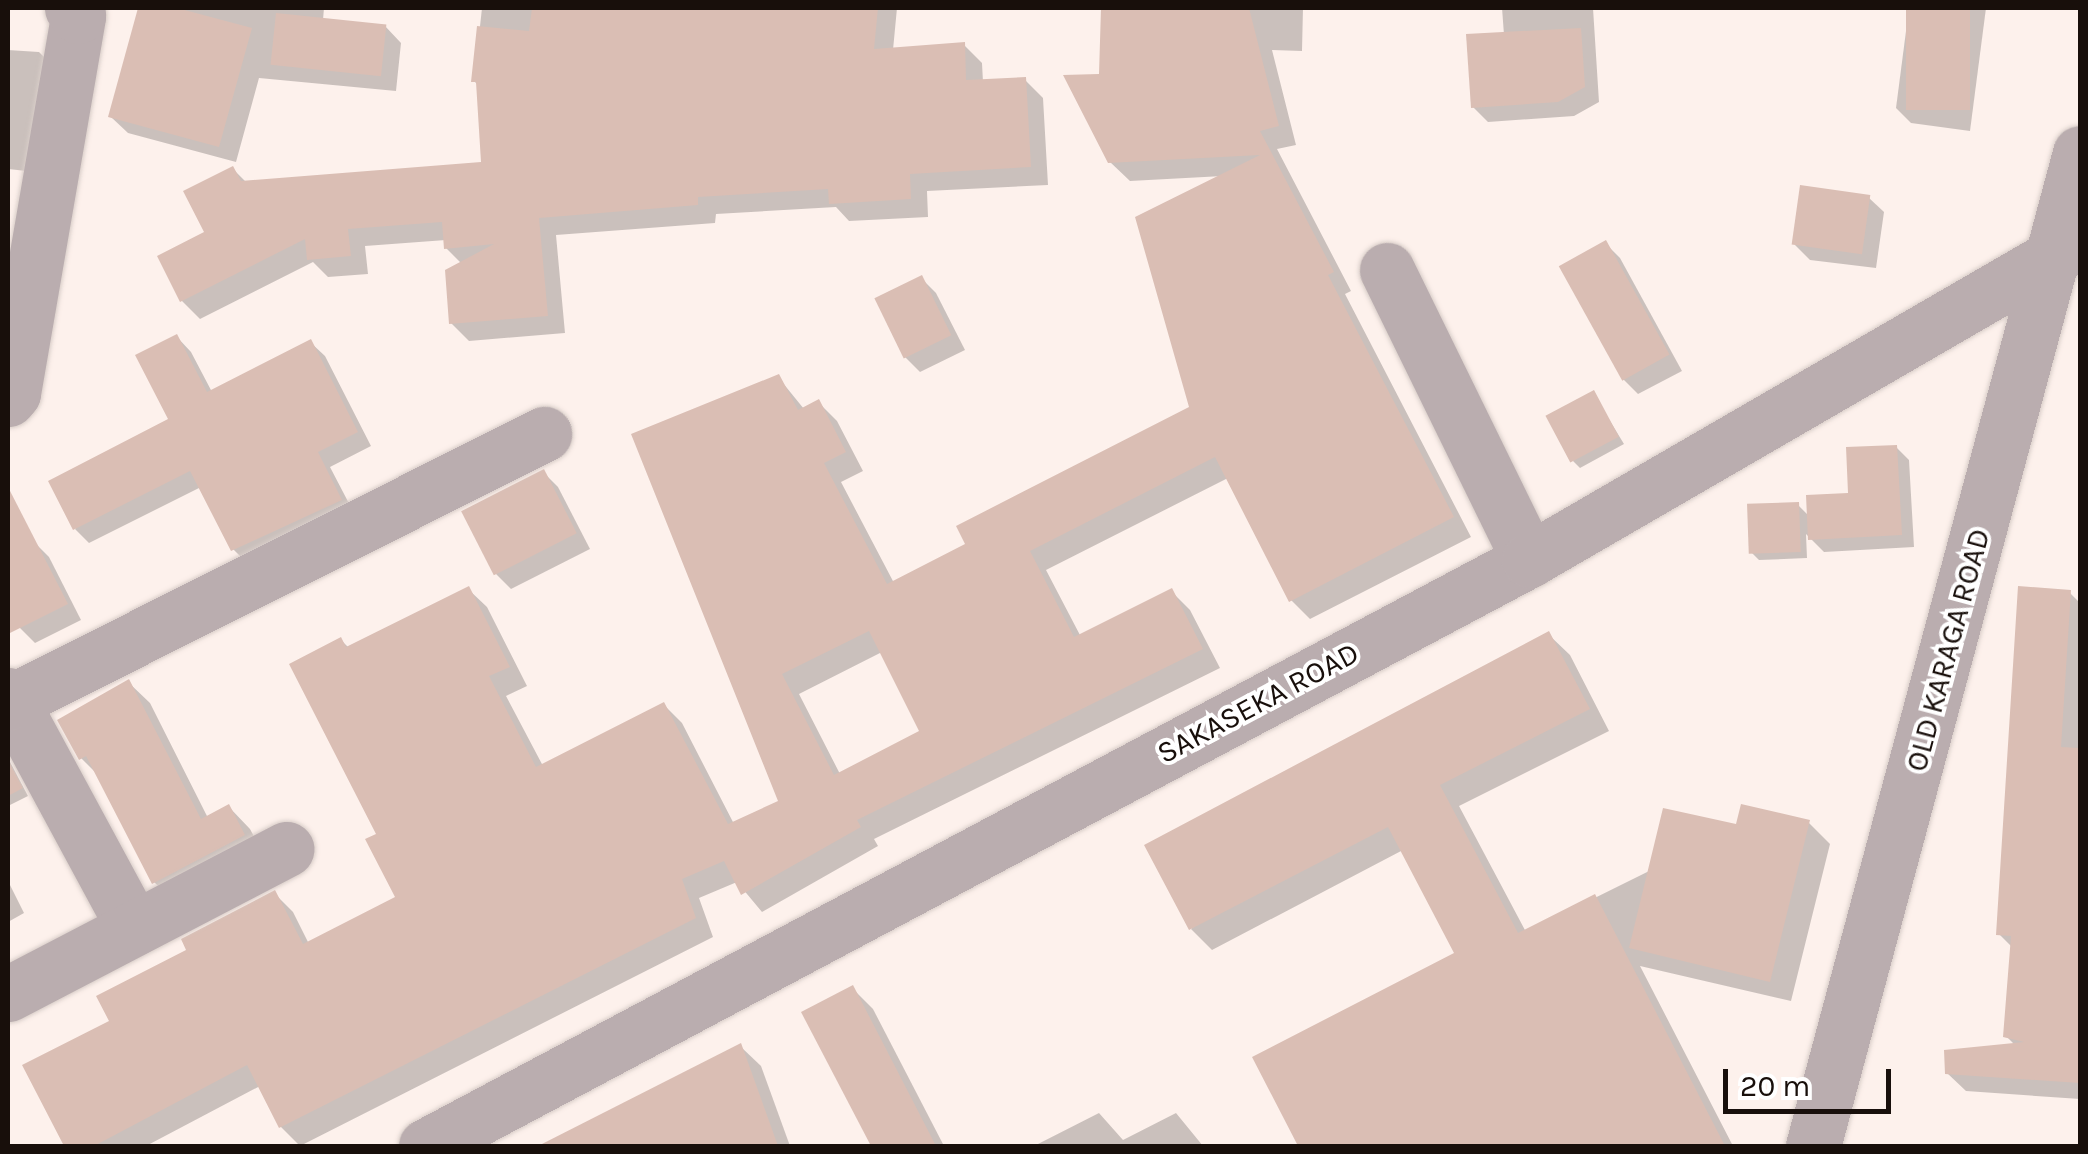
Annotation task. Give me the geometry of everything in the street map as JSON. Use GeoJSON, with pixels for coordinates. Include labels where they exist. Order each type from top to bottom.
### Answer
{"type":"FeatureCollection","features":[{"type":"Feature","properties":{"kind":"street"},"geometry":{"type":"LineString","coordinates":[[8,399],[14,393],[78,16],[72,8]]}},
{"type":"Feature","properties":{"kind":"street","name":"OLD KARAGA ROAD"},"geometry":{"type":"LineString","coordinates":[[1813,1146],[2067,250],[2080,153]]}},
{"type":"Feature","properties":{"kind":"street","name":"SAKASEKA ROAD"},"geometry":{"type":"LineString","coordinates":[[426,1146],[1529,560],[2067,250]]}},
{"type":"Feature","properties":{"kind":"street"},"geometry":{"type":"LineString","coordinates":[[1387,270],[1529,560]]}},
{"type":"Feature","properties":{"kind":"street"},"geometry":{"type":"LineString","coordinates":[[134,928],[9,700],[544,434]]}},
{"type":"Feature","properties":{"kind":"street"},"geometry":{"type":"LineString","coordinates":[[8,994],[286,848]]}},
{"type":"Feature","properties":{"kind":"building"},"geometry":{"type":"Polygon","coordinates":[[[138,8],[177,8],[252,28],[219,147],[108,117],[138,8]]]}},
{"type":"Feature","properties":{"kind":"building"},"geometry":{"type":"Polygon","coordinates":[[[532,8],[878,8],[874,49],[965,42],[966,80],[1026,77],[1031,167],[910,174],[911,199],[829,204],[828,189],[698,197],[698,205],[539,218],[548,316],[449,324],[445,270],[494,244],[444,249],[442,222],[348,229],[351,256],[307,260],[305,239],[180,302],[157,256],[204,232],[183,191],[233,166],[241,181],[481,162],[476,82],[471,82],[477,26],[529,31],[532,8]]]}},
{"type":"Feature","properties":{"kind":"building"},"geometry":{"type":"Polygon","coordinates":[[[1101,8],[1249,8],[1279,126],[1260,131],[1334,272],[1328,275],[1454,517],[1289,602],[1215,457],[1030,551],[1074,637],[1172,588],[1203,649],[857,820],[861,827],[741,895],[724,861],[682,879],[696,918],[279,1128],[247,1065],[94,1146],[64,1146],[22,1065],[109,1021],[96,996],[186,950],[181,939],[275,890],[303,944],[395,897],[365,839],[376,834],[289,664],[341,637],[346,647],[469,586],[510,667],[489,676],[536,767],[664,702],[728,824],[778,801],[631,434],[779,374],[798,410],[819,399],[846,452],[824,463],[887,584],[965,544],[956,526],[1189,407],[1135,217],[1260,155],[1108,163],[1063,75],[1099,74],[1101,8]],[[869,631],[782,674],[834,775],[919,731],[869,631]]]}},
{"type":"Feature","properties":{"kind":"building"},"geometry":{"type":"Polygon","coordinates":[[[1906,8],[1970,8],[1970,110],[1906,110],[1906,8]]]}},
{"type":"Feature","properties":{"kind":"building"},"geometry":{"type":"Polygon","coordinates":[[[276,13],[386,25],[381,76],[271,65],[276,13]]]}},
{"type":"Feature","properties":{"kind":"building"},"geometry":{"type":"Polygon","coordinates":[[[1581,28],[1585,87],[1558,102],[1471,108],[1466,34],[1581,28]]]}},
{"type":"Feature","properties":{"kind":"building"},"geometry":{"type":"Polygon","coordinates":[[[1800,185],[1870,195],[1862,254],[1792,244],[1800,185]]]}},
{"type":"Feature","properties":{"kind":"building"},"geometry":{"type":"Polygon","coordinates":[[[1606,240],[1670,355],[1622,381],[1559,266],[1606,240]]]}},
{"type":"Feature","properties":{"kind":"building"},"geometry":{"type":"Polygon","coordinates":[[[922,275],[951,335],[904,358],[874,298],[922,275]]]}},
{"type":"Feature","properties":{"kind":"building"},"geometry":{"type":"Polygon","coordinates":[[[177,334],[207,392],[311,339],[358,432],[318,452],[342,500],[231,551],[190,471],[73,530],[48,481],[168,419],[135,355],[177,334]]]}},
{"type":"Feature","properties":{"kind":"building"},"geometry":{"type":"Polygon","coordinates":[[[1594,390],[1619,437],[1570,463],[1545,416],[1594,390]]]}},
{"type":"Feature","properties":{"kind":"building"},"geometry":{"type":"Polygon","coordinates":[[[1897,445],[1902,535],[1808,540],[1806,495],[1848,493],[1846,447],[1897,445]]]}},
{"type":"Feature","properties":{"kind":"building"},"geometry":{"type":"Polygon","coordinates":[[[544,469],[577,533],[494,575],[461,511],[544,469]]]}},
{"type":"Feature","properties":{"kind":"building"},"geometry":{"type":"Polygon","coordinates":[[[8,487],[68,604],[8,634],[8,487]]]}},
{"type":"Feature","properties":{"kind":"building"},"geometry":{"type":"Polygon","coordinates":[[[1799,502],[1801,552],[1749,554],[1747,504],[1799,502]]]}},
{"type":"Feature","properties":{"kind":"building"},"geometry":{"type":"Polygon","coordinates":[[[2018,586],[2071,590],[2061,747],[2080,748],[2080,1083],[1945,1074],[1944,1050],[2024,1042],[2003,1037],[2011,936],[1996,935],[2018,586]]]}},
{"type":"Feature","properties":{"kind":"building"},"geometry":{"type":"Polygon","coordinates":[[[1549,631],[1590,709],[1440,785],[1518,933],[1595,894],[1725,1146],[1298,1146],[1252,1057],[1454,953],[1388,827],[1189,930],[1144,845],[1549,631]]]}},
{"type":"Feature","properties":{"kind":"building"},"geometry":{"type":"Polygon","coordinates":[[[129,679],[201,819],[229,804],[245,835],[152,884],[86,756],[79,760],[57,720],[129,679]]]}},
{"type":"Feature","properties":{"kind":"building"},"geometry":{"type":"Polygon","coordinates":[[[8,760],[23,788],[8,796],[8,760]]]}},
{"type":"Feature","properties":{"kind":"building"},"geometry":{"type":"Polygon","coordinates":[[[1741,804],[1810,820],[1770,982],[1629,948],[1663,808],[1736,824],[1741,804]]]}},
{"type":"Feature","properties":{"kind":"building"},"geometry":{"type":"Polygon","coordinates":[[[853,985],[936,1146],[871,1146],[801,1012],[853,985]]]}},
{"type":"Feature","properties":{"kind":"building"},"geometry":{"type":"Polygon","coordinates":[[[741,1043],[778,1146],[538,1146],[672,1078],[741,1043]]]}}]}
